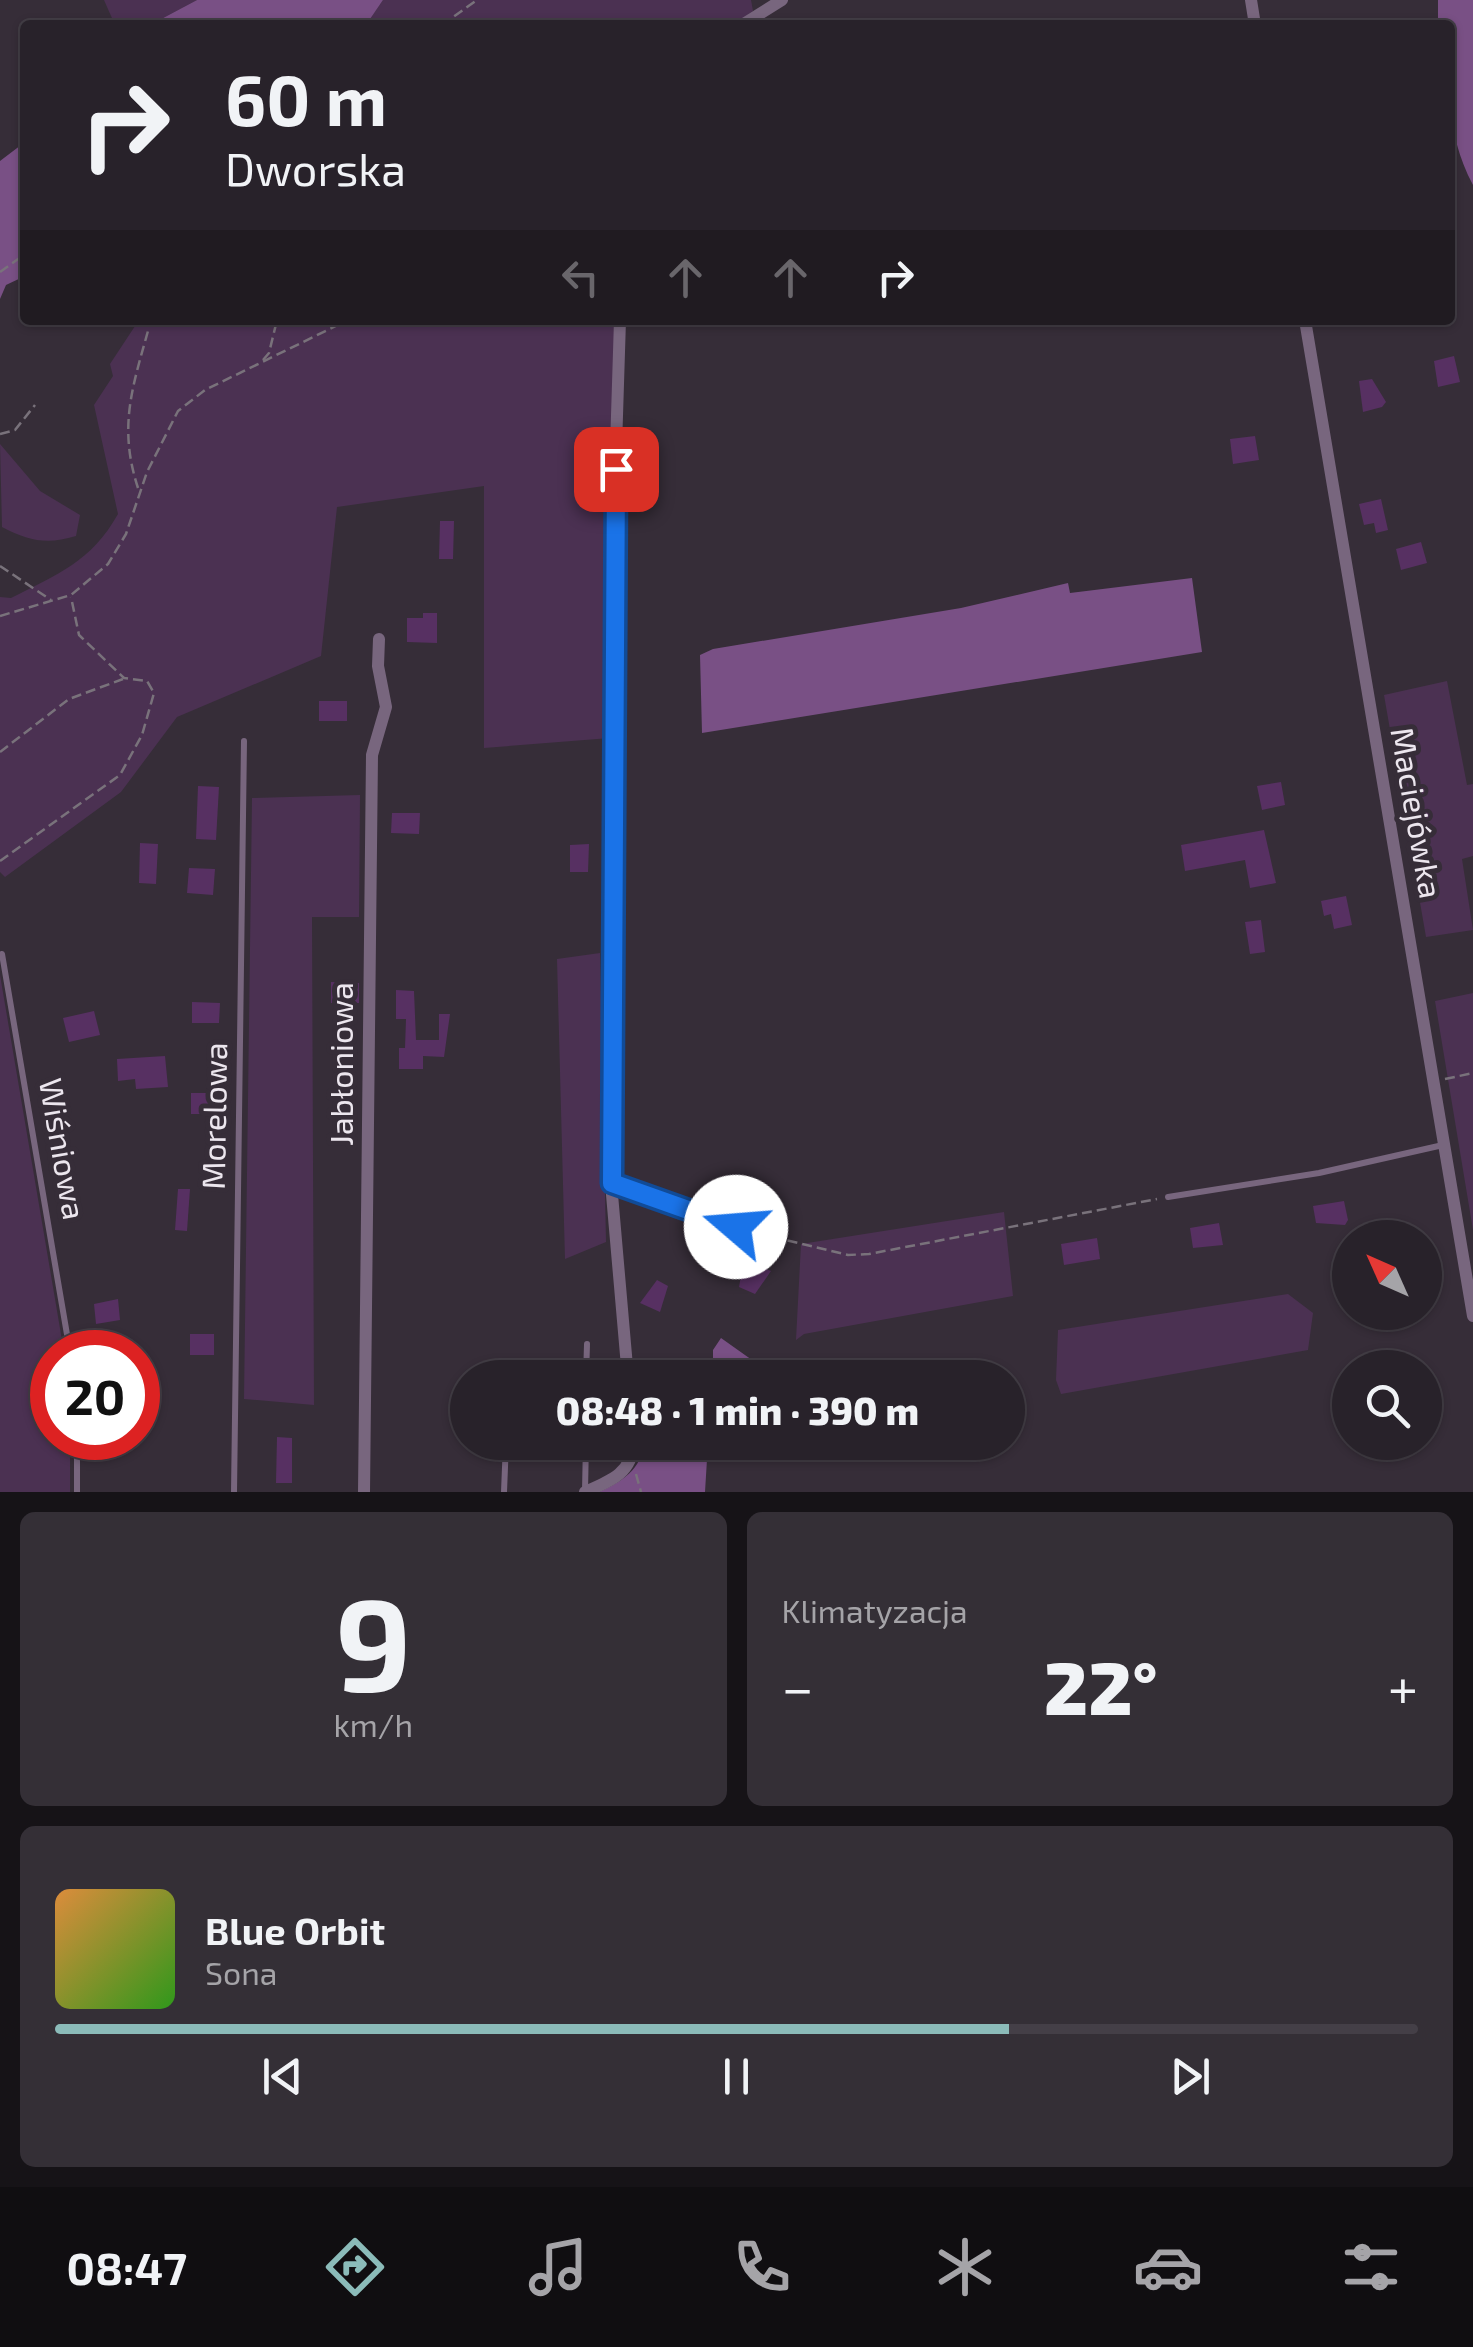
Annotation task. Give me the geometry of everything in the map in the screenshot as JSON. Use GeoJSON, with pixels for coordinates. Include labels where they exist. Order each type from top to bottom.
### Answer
{"type":"FeatureCollection","features":[{"type":"Feature","properties":{"kind":"street"},"geometry":{"type":"LineString","coordinates":[[750,20],[782,0]]}},
{"type":"Feature","properties":{"kind":"street"},"geometry":{"type":"LineString","coordinates":[[620,325],[613,544],[612,1183],[627,1360]]}},
{"type":"Feature","properties":{"kind":"street","name":"Maciejówka"},"geometry":{"type":"LineString","coordinates":[[1306,325],[1473,1316]]}},
{"type":"Feature","properties":{"kind":"street","name":"Jabłoniowa"},"geometry":{"type":"LineString","coordinates":[[364,1492],[372,755],[386,707],[378,666],[379,639]]}},
{"type":"Feature","properties":{"kind":"street"},"geometry":{"type":"LineString","coordinates":[[585,1492],[612,1480],[631,1460]]}},
{"type":"Feature","properties":{"kind":"lane","name":"Morelowa"},"geometry":{"type":"LineString","coordinates":[[234,1492],[244,741]]}},
{"type":"Feature","properties":{"kind":"lane","name":"Wiśniowa"},"geometry":{"type":"LineString","coordinates":[[2,954],[66,1330]]}},
{"type":"Feature","properties":{"kind":"lane"},"geometry":{"type":"LineString","coordinates":[[1168,1196],[1319,1172],[1444,1145]]}},
{"type":"Feature","properties":{"kind":"lane"},"geometry":{"type":"LineString","coordinates":[[612,1183],[764,1234]]}},
{"type":"Feature","properties":{"kind":"lane"},"geometry":{"type":"LineString","coordinates":[[587,1344],[587,1360]]}},
{"type":"Feature","properties":{"kind":"lane"},"geometry":{"type":"LineString","coordinates":[[77,1460],[77,1492]]}},
{"type":"Feature","properties":{"kind":"lane"},"geometry":{"type":"LineString","coordinates":[[504,1492],[505,1460]]}},
{"type":"Feature","properties":{"kind":"lane"},"geometry":{"type":"LineString","coordinates":[[585,1492],[586,1460]]}},
{"type":"Feature","properties":{"kind":"path"},"geometry":{"type":"LineString","coordinates":[[449,20],[477,0]]}},
{"type":"Feature","properties":{"kind":"path"},"geometry":{"type":"LineString","coordinates":[[139,492],[127,456],[126,414],[150,325]]}},
{"type":"Feature","properties":{"kind":"path"},"geometry":{"type":"LineString","coordinates":[[260,364],[270,353],[275,325]]}},
{"type":"Feature","properties":{"kind":"path"},"geometry":{"type":"LineString","coordinates":[[0,616],[71,595],[114,556],[178,410],[204,390],[338,325]]}},
{"type":"Feature","properties":{"kind":"path"},"geometry":{"type":"LineString","coordinates":[[0,434],[16,430],[35,406]]}},
{"type":"Feature","properties":{"kind":"path"},"geometry":{"type":"LineString","coordinates":[[0,566],[52,600]]}},
{"type":"Feature","properties":{"kind":"path"},"geometry":{"type":"LineString","coordinates":[[71,595],[79,635],[124,678]]}},
{"type":"Feature","properties":{"kind":"path"},"geometry":{"type":"LineString","coordinates":[[0,752],[69,698],[124,678],[147,681],[154,693],[142,735],[120,774],[0,861]]}},
{"type":"Feature","properties":{"kind":"path"},"geometry":{"type":"LineString","coordinates":[[1434,1080],[1473,1073]]}},
{"type":"Feature","properties":{"kind":"path"},"geometry":{"type":"LineString","coordinates":[[764,1234],[848,1256],[1168,1196]]}},
{"type":"Feature","properties":{"kind":"path"},"geometry":{"type":"LineString","coordinates":[[630,1464],[641,1492]]}},
{"type":"Feature","properties":{"kind":"shaded area"},"geometry":{"type":"Polygon","coordinates":[[[104,0],[197,0],[159,20],[113,20],[104,0]]]}},
{"type":"Feature","properties":{"kind":"shaded area"},"geometry":{"type":"Polygon","coordinates":[[[197,0],[383,0],[369,20],[159,20],[197,0]]]}},
{"type":"Feature","properties":{"kind":"shaded area"},"geometry":{"type":"Polygon","coordinates":[[[383,0],[751,0],[753,11],[740,20],[369,20],[383,0]]]}},
{"type":"Feature","properties":{"kind":"shaded area"},"geometry":{"type":"Polygon","coordinates":[[[1438,0],[1473,0],[1473,185],[1455,136],[1455,20],[1438,20],[1438,0]]]}},
{"type":"Feature","properties":{"kind":"shaded area"},"geometry":{"type":"Polygon","coordinates":[[[20,146],[20,278],[6,285],[0,299],[0,161],[20,146]]]}},
{"type":"Feature","properties":{"kind":"shaded area"},"geometry":{"type":"Polygon","coordinates":[[[136,325],[616,325],[610,738],[484,748],[484,486],[337,507],[321,656],[177,717],[121,792],[5,877],[0,872],[0,597],[11,598],[72,565],[96,544],[118,514],[94,405],[113,376],[110,364],[136,325]]]}},
{"type":"Feature","properties":{"kind":"shaded area"},"geometry":{"type":"Polygon","coordinates":[[[0,444],[40,491],[80,515],[76,536],[38,540],[2,527],[0,444]]]}},
{"type":"Feature","properties":{"kind":"shaded area"},"geometry":{"type":"Polygon","coordinates":[[[1192,578],[1202,652],[702,733],[700,655],[713,649],[961,608],[1068,583],[1070,593],[1192,578]]]}},
{"type":"Feature","properties":{"kind":"shaded area"},"geometry":{"type":"Polygon","coordinates":[[[1447,681],[1467,785],[1473,784],[1473,856],[1462,859],[1473,930],[1426,937],[1384,695],[1447,681]]]}},
{"type":"Feature","properties":{"kind":"shaded area"},"geometry":{"type":"Polygon","coordinates":[[[360,795],[359,917],[312,917],[314,1405],[244,1399],[252,798],[360,795]]]}},
{"type":"Feature","properties":{"kind":"shaded area"},"geometry":{"type":"Polygon","coordinates":[[[600,953],[606,1242],[565,1259],[557,959],[600,953]]]}},
{"type":"Feature","properties":{"kind":"shaded area"},"geometry":{"type":"Polygon","coordinates":[[[0,975],[60,1330],[30,1330],[30,1460],[70,1460],[70,1492],[0,1492],[0,975]]]}},
{"type":"Feature","properties":{"kind":"shaded area"},"geometry":{"type":"Polygon","coordinates":[[[1473,993],[1473,1230],[1435,1001],[1473,993]]]}},
{"type":"Feature","properties":{"kind":"shaded area"},"geometry":{"type":"Polygon","coordinates":[[[1004,1212],[1013,1296],[804,1334],[796,1340],[801,1244],[1004,1212]]]}},
{"type":"Feature","properties":{"kind":"shaded area"},"geometry":{"type":"Polygon","coordinates":[[[1288,1294],[1313,1313],[1308,1350],[1061,1394],[1056,1380],[1058,1330],[1288,1294]]]}},
{"type":"Feature","properties":{"kind":"shaded area"},"geometry":{"type":"Polygon","coordinates":[[[721,1338],[752,1360],[713,1360],[713,1350],[721,1338]]]}},
{"type":"Feature","properties":{"kind":"shaded area"},"geometry":{"type":"Polygon","coordinates":[[[639,1460],[707,1460],[705,1492],[599,1492],[623,1479],[639,1460]]]}},
{"type":"Feature","properties":{"kind":"building"},"geometry":{"type":"Polygon","coordinates":[[[1454,356],[1460,382],[1438,387],[1434,361],[1454,356]]]}},
{"type":"Feature","properties":{"kind":"building"},"geometry":{"type":"Polygon","coordinates":[[[1372,379],[1386,402],[1363,412],[1359,381],[1372,379]]]}},
{"type":"Feature","properties":{"kind":"building"},"geometry":{"type":"Polygon","coordinates":[[[1255,436],[1259,460],[1233,464],[1230,439],[1255,436]]]}},
{"type":"Feature","properties":{"kind":"building"},"geometry":{"type":"Polygon","coordinates":[[[1381,499],[1388,530],[1376,533],[1374,523],[1364,525],[1359,504],[1381,499]]]}},
{"type":"Feature","properties":{"kind":"building"},"geometry":{"type":"Polygon","coordinates":[[[440,521],[454,521],[453,559],[439,559],[440,521]]]}},
{"type":"Feature","properties":{"kind":"building"},"geometry":{"type":"Polygon","coordinates":[[[1421,542],[1427,563],[1401,570],[1396,549],[1421,542]]]}},
{"type":"Feature","properties":{"kind":"building"},"geometry":{"type":"Polygon","coordinates":[[[423,613],[437,613],[437,643],[407,642],[407,618],[423,618],[423,613]]]}},
{"type":"Feature","properties":{"kind":"building"},"geometry":{"type":"Polygon","coordinates":[[[319,701],[347,701],[347,721],[319,721],[319,701]]]}},
{"type":"Feature","properties":{"kind":"building"},"geometry":{"type":"Polygon","coordinates":[[[1281,782],[1285,805],[1262,810],[1257,786],[1281,782]]]}},
{"type":"Feature","properties":{"kind":"building"},"geometry":{"type":"Polygon","coordinates":[[[198,786],[219,787],[216,840],[196,839],[198,786]]]}},
{"type":"Feature","properties":{"kind":"building"},"geometry":{"type":"Polygon","coordinates":[[[392,813],[420,813],[419,834],[391,833],[392,813]]]}},
{"type":"Feature","properties":{"kind":"building"},"geometry":{"type":"Polygon","coordinates":[[[1264,830],[1276,883],[1250,888],[1245,860],[1185,871],[1181,845],[1264,830]]]}},
{"type":"Feature","properties":{"kind":"building"},"geometry":{"type":"Polygon","coordinates":[[[140,843],[158,844],[156,884],[139,883],[140,843]]]}},
{"type":"Feature","properties":{"kind":"building"},"geometry":{"type":"Polygon","coordinates":[[[589,844],[588,872],[570,872],[570,845],[589,844]]]}},
{"type":"Feature","properties":{"kind":"building"},"geometry":{"type":"Polygon","coordinates":[[[189,868],[215,869],[213,895],[187,893],[189,868]]]}},
{"type":"Feature","properties":{"kind":"building"},"geometry":{"type":"Polygon","coordinates":[[[1346,896],[1352,925],[1334,929],[1331,914],[1324,916],[1321,901],[1346,896]]]}},
{"type":"Feature","properties":{"kind":"building"},"geometry":{"type":"Polygon","coordinates":[[[1261,920],[1265,952],[1250,954],[1245,922],[1261,920]]]}},
{"type":"Feature","properties":{"kind":"building"},"geometry":{"type":"Polygon","coordinates":[[[331,982],[359,983],[359,1003],[331,1003],[331,982]]]}},
{"type":"Feature","properties":{"kind":"building"},"geometry":{"type":"Polygon","coordinates":[[[396,990],[414,991],[416,1040],[439,1040],[439,1014],[450,1014],[444,1057],[423,1056],[423,1069],[399,1069],[399,1048],[405,1048],[406,1019],[396,1019],[396,990]]]}},
{"type":"Feature","properties":{"kind":"building"},"geometry":{"type":"Polygon","coordinates":[[[192,1002],[220,1003],[219,1023],[192,1023],[192,1002]]]}},
{"type":"Feature","properties":{"kind":"building"},"geometry":{"type":"Polygon","coordinates":[[[94,1011],[100,1035],[69,1042],[63,1018],[94,1011]]]}},
{"type":"Feature","properties":{"kind":"building"},"geometry":{"type":"Polygon","coordinates":[[[165,1056],[168,1087],[136,1089],[135,1079],[118,1081],[117,1059],[165,1056]]]}},
{"type":"Feature","properties":{"kind":"building"},"geometry":{"type":"Polygon","coordinates":[[[191,1093],[216,1093],[216,1114],[191,1114],[191,1093]]]}},
{"type":"Feature","properties":{"kind":"building"},"geometry":{"type":"Polygon","coordinates":[[[178,1189],[190,1189],[187,1231],[175,1230],[178,1189]]]}},
{"type":"Feature","properties":{"kind":"building"},"geometry":{"type":"Polygon","coordinates":[[[1344,1201],[1348,1220],[1316,1223],[1313,1206],[1344,1201]]]}},
{"type":"Feature","properties":{"kind":"building"},"geometry":{"type":"Polygon","coordinates":[[[1219,1223],[1223,1245],[1193,1248],[1190,1228],[1219,1223]]]}},
{"type":"Feature","properties":{"kind":"building"},"geometry":{"type":"Polygon","coordinates":[[[1097,1238],[1100,1259],[1064,1265],[1061,1244],[1097,1238]]]}},
{"type":"Feature","properties":{"kind":"building"},"geometry":{"type":"Polygon","coordinates":[[[739,1255],[761,1262],[759,1266],[771,1271],[755,1294],[739,1287],[742,1270],[734,1267],[739,1255]]]}},
{"type":"Feature","properties":{"kind":"building"},"geometry":{"type":"Polygon","coordinates":[[[657,1280],[668,1286],[660,1312],[640,1303],[657,1280]]]}},
{"type":"Feature","properties":{"kind":"building"},"geometry":{"type":"Polygon","coordinates":[[[118,1299],[120,1320],[96,1324],[94,1304],[118,1299]]]}},
{"type":"Feature","properties":{"kind":"building"},"geometry":{"type":"Polygon","coordinates":[[[190,1334],[214,1334],[214,1355],[190,1355],[190,1334]]]}},
{"type":"Feature","properties":{"kind":"building"},"geometry":{"type":"Polygon","coordinates":[[[277,1437],[292,1438],[292,1483],[276,1483],[277,1437]]]}},
{"type":"Feature","properties":{"kind":"route"},"geometry":{"type":"LineString","coordinates":[[616,469],[612,1183],[736,1227]]}}]}
